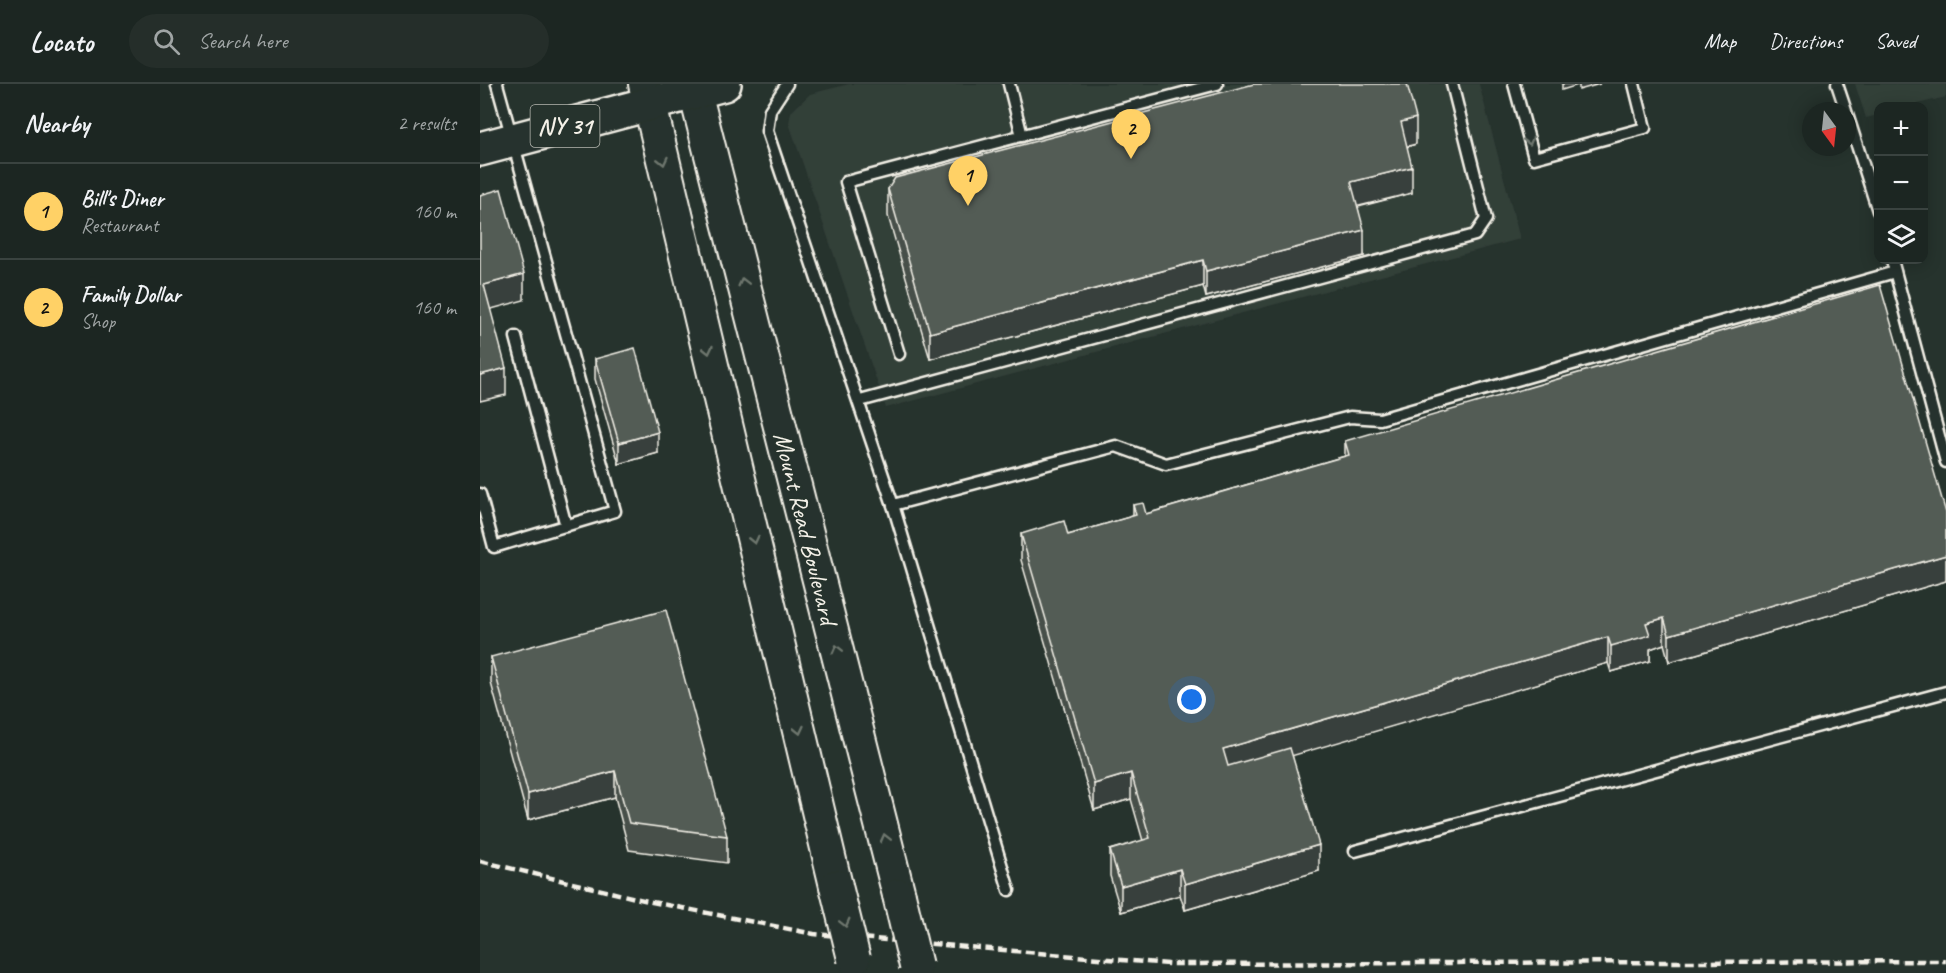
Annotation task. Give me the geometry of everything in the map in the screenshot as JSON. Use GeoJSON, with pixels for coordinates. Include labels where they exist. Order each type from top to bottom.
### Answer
{"type":"FeatureCollection","features":[{"type":"Feature","properties":{"kind":"main road","name":"NY 31"},"geometry":{"type":"LineString","coordinates":[[480,149],[647,94],[704,87]]}},
{"type":"Feature","properties":{"kind":"main road","name":"Mount Read Boulevard"},"geometry":{"type":"LineString","coordinates":[[704,87],[917,970]]}},
{"type":"Feature","properties":{"kind":"main road","name":"Mount Read Boulevard"},"geometry":{"type":"LineString","coordinates":[[647,94],[856,966]]}},
{"type":"Feature","properties":{"kind":"lane"},"geometry":{"type":"LineString","coordinates":[[480,494],[494,547],[615,511],[497,84]]}},
{"type":"Feature","properties":{"kind":"lane"},"geometry":{"type":"LineString","coordinates":[[787,84],[770,110],[767,131],[860,401],[1009,890]]}},
{"type":"Feature","properties":{"kind":"lane"},"geometry":{"type":"LineString","coordinates":[[1009,84],[1022,136]]}},
{"type":"Feature","properties":{"kind":"lane"},"geometry":{"type":"LineString","coordinates":[[899,354],[846,182],[1217,84]]}},
{"type":"Feature","properties":{"kind":"lane"},"geometry":{"type":"LineString","coordinates":[[860,401],[1475,236],[1486,219],[1452,84]]}},
{"type":"Feature","properties":{"kind":"lane"},"geometry":{"type":"LineString","coordinates":[[1515,84],[1534,159],[1646,128],[1634,84]]}},
{"type":"Feature","properties":{"kind":"lane"},"geometry":{"type":"LineString","coordinates":[[1837,84],[1843,102]]}},
{"type":"Feature","properties":{"kind":"lane"},"geometry":{"type":"LineString","coordinates":[[1856,143],[1878,210]]}},
{"type":"Feature","properties":{"kind":"lane"},"geometry":{"type":"LineString","coordinates":[[1893,264],[1946,462]]}},
{"type":"Feature","properties":{"kind":"lane"},"geometry":{"type":"LineString","coordinates":[[893,505],[1116,446],[1166,464],[1350,417],[1380,419],[1895,272]]}},
{"type":"Feature","properties":{"kind":"lane"},"geometry":{"type":"LineString","coordinates":[[516,337],[566,526]]}},
{"type":"Feature","properties":{"kind":"lane"},"geometry":{"type":"LineString","coordinates":[[1355,851],[1946,692]]}},
{"type":"Feature","properties":{"kind":"shaded area"},"geometry":{"type":"Polygon","coordinates":[[[849,84],[1479,84],[1520,239],[886,408],[789,123],[791,112],[810,94],[849,84]]]}},
{"type":"Feature","properties":{"kind":"shaded area"},"geometry":{"type":"Polygon","coordinates":[[[1855,84],[1946,84],[1946,97],[1925,102],[1874,102],[1874,116],[1866,118],[1855,84]]]}},
{"type":"Feature","properties":{"kind":"building"},"geometry":{"type":"Polygon","coordinates":[[[1254,84],[1407,84],[1416,118],[1401,122],[1412,167],[1351,182],[1364,230],[1206,271],[1203,260],[930,333],[888,189],[895,178],[1254,84]]]}},
{"type":"Feature","properties":{"kind":"building"},"geometry":{"type":"Polygon","coordinates":[[[501,189],[524,274],[484,285],[506,368],[480,375],[480,195],[501,189]]]}},
{"type":"Feature","properties":{"kind":"building"},"geometry":{"type":"Polygon","coordinates":[[[1880,285],[1946,513],[1946,555],[1669,635],[1664,618],[1646,623],[1650,635],[1611,646],[1608,637],[1223,749],[1228,766],[1290,748],[1319,845],[1185,884],[1180,869],[1121,886],[1110,850],[1150,838],[1131,773],[1094,784],[1021,534],[1064,521],[1068,535],[1136,515],[1133,505],[1143,503],[1146,514],[1349,455],[1345,441],[1880,285]]]}},
{"type":"Feature","properties":{"kind":"building"},"geometry":{"type":"Polygon","coordinates":[[[635,348],[658,432],[619,443],[595,359],[635,348]]]}},
{"type":"Feature","properties":{"kind":"building"},"geometry":{"type":"Polygon","coordinates":[[[666,610],[727,836],[629,823],[615,771],[528,794],[491,657],[666,610]]]}},
{"type":"Feature","properties":{"kind":"railway"},"geometry":{"type":"LineString","coordinates":[[480,861],[652,902],[814,934],[1169,964],[1946,961]]}},
{"type":"Feature","properties":{"kind":"place","name":"Family Dollar"},"geometry":{"type":"Point","coordinates":[1131,159]}},
{"type":"Feature","properties":{"kind":"place","name":"Bill's Diner"},"geometry":{"type":"Point","coordinates":[968,206]}}]}
